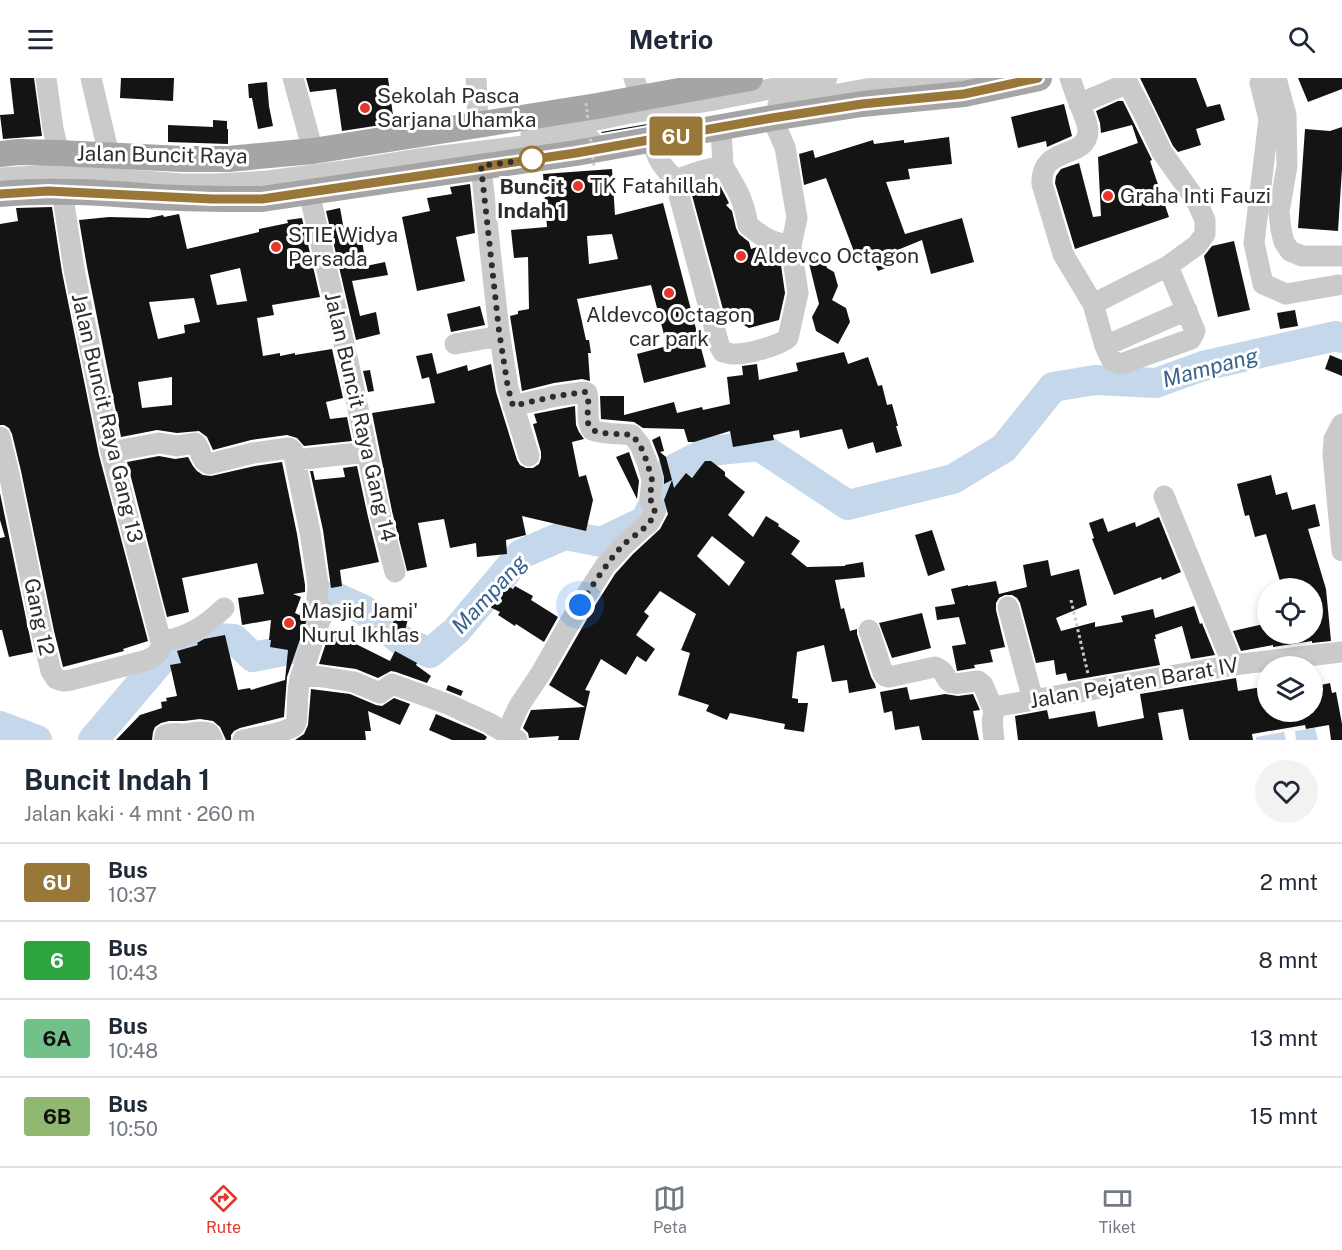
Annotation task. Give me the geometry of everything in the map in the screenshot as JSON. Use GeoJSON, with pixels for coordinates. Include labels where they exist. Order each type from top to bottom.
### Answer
{"type":"FeatureCollection","features":[{"type":"Feature","properties":{"kind":"main road","name":"Jalan Buncit Raya"},"geometry":{"type":"LineString","coordinates":[[0,154],[19,152],[228,159],[313,151],[589,108],[638,88],[750,78]]}},
{"type":"Feature","properties":{"kind":"main road","name":"Jalan Buncit Raya"},"geometry":{"type":"LineString","coordinates":[[0,194],[62,191],[212,199],[262,199],[576,153],[862,104],[964,94],[1039,78]]}},
{"type":"Feature","properties":{"kind":"street"},"geometry":{"type":"LineString","coordinates":[[46,78],[53,129],[59,153]]}},
{"type":"Feature","properties":{"kind":"street"},"geometry":{"type":"LineString","coordinates":[[91,78],[109,155]]}},
{"type":"Feature","properties":{"kind":"street"},"geometry":{"type":"LineString","coordinates":[[293,78],[313,151]]}},
{"type":"Feature","properties":{"kind":"street"},"geometry":{"type":"LineString","coordinates":[[476,78],[478,124]]}},
{"type":"Feature","properties":{"kind":"street"},"geometry":{"type":"LineString","coordinates":[[0,169],[92,167],[161,174],[232,175],[275,171],[462,142],[533,134],[601,119],[827,78]]}},
{"type":"Feature","properties":{"kind":"street"},"geometry":{"type":"LineString","coordinates":[[0,178],[56,175],[182,184],[268,181],[418,159],[548,143],[594,140],[866,89],[983,78]]}},
{"type":"Feature","properties":{"kind":"street"},"geometry":{"type":"LineString","coordinates":[[1070,78],[1086,120],[1087,139],[1080,146],[1049,161],[1043,169],[1042,184],[1063,254],[1093,304],[1105,346],[1187,310],[1168,266]]}},
{"type":"Feature","properties":{"kind":"street"},"geometry":{"type":"LineString","coordinates":[[1270,78],[1260,83],[1269,119],[1254,243],[1263,284],[1286,294],[1338,285]]}},
{"type":"Feature","properties":{"kind":"street"},"geometry":{"type":"LineString","coordinates":[[1276,78],[1286,115],[1287,166],[1279,212],[1284,242],[1290,251],[1302,256],[1342,256]]}},
{"type":"Feature","properties":{"kind":"street"},"geometry":{"type":"LineString","coordinates":[[1079,104],[1126,80],[1162,152],[1196,200],[1205,220],[1205,234],[1197,245],[1168,266],[1093,304]]}},
{"type":"Feature","properties":{"kind":"street"},"geometry":{"type":"LineString","coordinates":[[654,140],[659,161],[675,180],[719,345],[723,352],[733,354],[753,351],[784,342],[788,338],[798,293],[791,246],[797,218],[785,147],[772,118]]}},
{"type":"Feature","properties":{"kind":"street"},"geometry":{"type":"LineString","coordinates":[[721,128],[723,166],[739,190],[745,206],[748,225],[763,238],[791,246]]}},
{"type":"Feature","properties":{"kind":"street"},"geometry":{"type":"LineString","coordinates":[[481,166],[508,388],[529,456]]}},
{"type":"Feature","properties":{"kind":"street"},"geometry":{"type":"LineString","coordinates":[[675,180],[723,166]]}},
{"type":"Feature","properties":{"kind":"street","name":"Jalan Buncit Raya Gang 13"},"geometry":{"type":"LineString","coordinates":[[62,191],[74,269],[111,452],[161,642]]}},
{"type":"Feature","properties":{"kind":"street","name":"Jalan Buncit Raya Gang 14"},"geometry":{"type":"LineString","coordinates":[[309,192],[395,572]]}},
{"type":"Feature","properties":{"kind":"street"},"geometry":{"type":"LineString","coordinates":[[455,344],[500,336]]}},
{"type":"Feature","properties":{"kind":"street"},"geometry":{"type":"LineString","coordinates":[[301,675],[354,682],[380,693],[392,684],[450,705],[489,723],[512,737],[519,706],[580,605],[605,567],[649,522],[652,506],[652,480],[637,440],[632,435],[623,433],[603,433],[592,430],[588,424],[587,393],[556,396],[513,406]]}},
{"type":"Feature","properties":{"kind":"street"},"geometry":{"type":"LineString","coordinates":[[1342,424],[1334,439],[1333,455],[1342,551]]}},
{"type":"Feature","properties":{"kind":"street","name":"Gang 12"},"geometry":{"type":"LineString","coordinates":[[0,437],[8,503],[51,671],[56,679],[71,680],[147,660],[160,651],[161,642]]}},
{"type":"Feature","properties":{"kind":"street"},"geometry":{"type":"LineString","coordinates":[[111,452],[159,443],[174,446],[195,443],[203,460],[209,464],[253,453],[289,448],[292,451],[312,542],[320,607],[308,661],[298,684],[297,714],[294,726],[243,740]]}},
{"type":"Feature","properties":{"kind":"street"},"geometry":{"type":"LineString","coordinates":[[295,460],[367,452]]}},
{"type":"Feature","properties":{"kind":"street"},"geometry":{"type":"LineString","coordinates":[[1164,496],[1233,665]]}},
{"type":"Feature","properties":{"kind":"street"},"geometry":{"type":"LineString","coordinates":[[1008,607],[1033,700]]}},
{"type":"Feature","properties":{"kind":"street"},"geometry":{"type":"LineString","coordinates":[[161,642],[184,636],[202,626],[224,608]]}},
{"type":"Feature","properties":{"kind":"street"},"geometry":{"type":"LineString","coordinates":[[869,630],[885,676],[935,667],[944,672],[952,683],[978,681],[994,711],[994,740]]}},
{"type":"Feature","properties":{"kind":"street","name":"Jalan Pejaten Barat IV"},"geometry":{"type":"LineString","coordinates":[[994,711],[999,706],[1233,665],[1342,652]]}},
{"type":"Feature","properties":{"kind":"street"},"geometry":{"type":"LineString","coordinates":[[164,740],[165,735],[174,732],[183,734],[202,731],[209,733],[213,740]]}},
{"type":"Feature","properties":{"kind":"path"},"geometry":{"type":"LineString","coordinates":[[585,103],[594,166]]}},
{"type":"Feature","properties":{"kind":"path"},"geometry":{"type":"LineString","coordinates":[[1071,600],[1091,690]]}},
{"type":"Feature","properties":{"kind":"water"},"geometry":{"type":"Polygon","coordinates":[[[1315,728],[1318,740],[1296,740],[1295,731],[1315,728]]]}},
{"type":"Feature","properties":{"kind":"water"},"geometry":{"type":"Polygon","coordinates":[[[1284,732],[1286,740],[1256,740],[1256,737],[1284,732]]]}},
{"type":"Feature","properties":{"kind":"building"},"geometry":{"type":"Polygon","coordinates":[[[10,78],[34,78],[42,136],[3,139],[0,115],[14,114],[10,78]]]}},
{"type":"Feature","properties":{"kind":"building"},"geometry":{"type":"Polygon","coordinates":[[[121,78],[174,78],[173,101],[120,98],[121,78]]]}},
{"type":"Feature","properties":{"kind":"building","name":"Sekolah Pasca Sarjana Uhamka"},"geometry":{"type":"Polygon","coordinates":[[[306,78],[388,78],[394,123],[342,131],[336,89],[310,92],[306,78]]]}},
{"type":"Feature","properties":{"kind":"building"},"geometry":{"type":"Polygon","coordinates":[[[1140,78],[1196,78],[1207,107],[1220,104],[1225,120],[1196,129],[1201,145],[1178,152],[1140,78]]]}},
{"type":"Feature","properties":{"kind":"building"},"geometry":{"type":"Polygon","coordinates":[[[1298,78],[1342,78],[1342,89],[1308,102],[1298,78]]]}},
{"type":"Feature","properties":{"kind":"building"},"geometry":{"type":"Polygon","coordinates":[[[267,82],[273,126],[258,129],[252,98],[249,98],[248,84],[267,82]]]}},
{"type":"Feature","properties":{"kind":"building","name":"Graha Inti Fauzi"},"geometry":{"type":"Polygon","coordinates":[[[1123,101],[1152,160],[1150,161],[1169,217],[1075,249],[1055,183],[1056,176],[1061,169],[1079,163],[1093,217],[1101,216],[1098,157],[1138,143],[1132,125],[1101,133],[1096,111],[1123,101]]]}},
{"type":"Feature","properties":{"kind":"building"},"geometry":{"type":"Polygon","coordinates":[[[1064,104],[1072,136],[1047,147],[1046,141],[1018,148],[1011,117],[1064,104]]]}},
{"type":"Feature","properties":{"kind":"building"},"geometry":{"type":"Polygon","coordinates":[[[213,120],[227,121],[228,144],[168,142],[168,125],[213,127],[213,120]]]}},
{"type":"Feature","properties":{"kind":"building"},"geometry":{"type":"Polygon","coordinates":[[[665,121],[602,133],[601,132],[665,121]]]}},
{"type":"Feature","properties":{"kind":"building"},"geometry":{"type":"Polygon","coordinates":[[[1342,127],[1338,231],[1298,228],[1305,129],[1330,131],[1342,127]]]}},
{"type":"Feature","properties":{"kind":"building"},"geometry":{"type":"Polygon","coordinates":[[[949,137],[952,164],[908,169],[910,179],[886,182],[905,234],[962,218],[974,262],[931,274],[922,240],[895,251],[899,263],[878,271],[873,259],[858,262],[826,178],[804,185],[799,154],[813,150],[815,158],[873,140],[874,144],[904,140],[904,143],[949,137]]]}},
{"type":"Feature","properties":{"kind":"building"},"geometry":{"type":"Polygon","coordinates":[[[612,169],[615,215],[663,203],[706,367],[644,383],[637,354],[667,346],[651,285],[577,299],[586,340],[589,340],[590,381],[582,379],[554,383],[522,391],[510,316],[518,314],[518,311],[529,309],[528,257],[514,258],[511,230],[547,227],[543,174],[612,169]],[[612,234],[587,236],[589,264],[618,259],[612,234]]]}},
{"type":"Feature","properties":{"kind":"building","name":"Aldevco Octagon"},"geometry":{"type":"Polygon","coordinates":[[[717,180],[729,203],[726,205],[732,211],[736,228],[739,234],[749,242],[751,249],[757,247],[780,258],[785,293],[779,320],[749,328],[724,313],[690,188],[717,180]]]}},
{"type":"Feature","properties":{"kind":"building"},"geometry":{"type":"Polygon","coordinates":[[[470,184],[475,233],[456,237],[465,281],[417,291],[402,217],[430,211],[427,198],[452,194],[450,187],[470,184]]]}},
{"type":"Feature","properties":{"kind":"building"},"geometry":{"type":"Polygon","coordinates":[[[52,207],[62,272],[99,455],[148,641],[123,649],[124,651],[63,667],[12,434],[9,428],[0,425],[0,224],[18,221],[16,208],[52,207]]]}},
{"type":"Feature","properties":{"kind":"building"},"geometry":{"type":"Polygon","coordinates":[[[340,208],[344,230],[360,227],[366,266],[385,262],[388,275],[352,281],[360,316],[376,312],[380,334],[356,340],[326,211],[340,208]]]}},
{"type":"Feature","properties":{"kind":"building"},"geometry":{"type":"Polygon","coordinates":[[[179,214],[187,249],[259,232],[259,229],[302,218],[320,297],[272,305],[274,315],[257,318],[263,356],[280,353],[280,356],[295,353],[295,355],[332,349],[343,398],[326,402],[330,419],[347,417],[352,441],[304,446],[297,438],[287,435],[251,440],[213,450],[207,437],[199,431],[177,433],[157,430],[121,437],[79,220],[109,217],[149,218],[163,215],[164,217],[179,214]],[[240,268],[210,275],[217,305],[247,301],[240,268]],[[194,298],[149,302],[158,339],[185,333],[184,325],[200,322],[194,298]],[[172,377],[138,382],[142,408],[172,405],[172,377]]]}},
{"type":"Feature","properties":{"kind":"building"},"geometry":{"type":"Polygon","coordinates":[[[1234,241],[1250,310],[1218,317],[1204,256],[1212,246],[1234,241]]]}},
{"type":"Feature","properties":{"kind":"building"},"geometry":{"type":"Polygon","coordinates":[[[816,256],[824,260],[827,268],[834,272],[838,286],[832,300],[846,308],[850,322],[838,344],[816,331],[812,317],[819,304],[808,259],[816,256]]]}},
{"type":"Feature","properties":{"kind":"building"},"geometry":{"type":"Polygon","coordinates":[[[480,306],[485,325],[451,332],[447,314],[480,306]]]}},
{"type":"Feature","properties":{"kind":"building"},"geometry":{"type":"Polygon","coordinates":[[[1295,310],[1298,326],[1280,329],[1277,313],[1295,310]]]}},
{"type":"Feature","properties":{"kind":"building"},"geometry":{"type":"Polygon","coordinates":[[[844,352],[848,364],[868,357],[878,386],[882,385],[887,405],[892,404],[902,446],[876,453],[873,442],[848,449],[842,429],[800,438],[799,430],[773,435],[774,440],[733,447],[730,431],[688,442],[684,429],[643,428],[634,422],[601,419],[600,396],[624,396],[624,415],[674,402],[677,413],[702,407],[703,410],[730,404],[727,377],[743,375],[742,366],[757,364],[759,380],[798,371],[796,363],[844,352]]]}},
{"type":"Feature","properties":{"kind":"building"},"geometry":{"type":"Polygon","coordinates":[[[432,353],[437,374],[467,365],[468,371],[491,364],[496,392],[517,460],[526,468],[533,468],[539,464],[541,458],[533,424],[537,423],[534,414],[575,406],[576,425],[584,439],[572,442],[579,477],[586,475],[593,500],[586,531],[522,516],[526,535],[506,540],[507,554],[477,557],[476,543],[450,548],[444,519],[418,523],[427,567],[407,571],[372,413],[435,403],[429,377],[422,379],[416,356],[432,353]]]}},
{"type":"Feature","properties":{"kind":"building"},"geometry":{"type":"Polygon","coordinates":[[[1330,355],[1342,360],[1342,376],[1325,369],[1330,355]]]}},
{"type":"Feature","properties":{"kind":"building"},"geometry":{"type":"Polygon","coordinates":[[[370,370],[374,391],[368,392],[363,371],[370,370]]]}},
{"type":"Feature","properties":{"kind":"building"},"geometry":{"type":"Polygon","coordinates":[[[660,436],[664,451],[660,452],[666,457],[672,480],[664,484],[659,458],[652,440],[660,436]]]}},
{"type":"Feature","properties":{"kind":"building"},"geometry":{"type":"Polygon","coordinates":[[[629,452],[639,481],[637,499],[616,457],[629,452]]]}},
{"type":"Feature","properties":{"kind":"building"},"geometry":{"type":"Polygon","coordinates":[[[159,456],[175,459],[188,457],[197,471],[211,476],[282,462],[305,585],[305,592],[293,594],[301,597],[295,613],[307,619],[287,677],[284,717],[240,728],[231,735],[231,740],[226,740],[220,727],[213,721],[200,719],[161,723],[155,727],[152,740],[116,740],[140,715],[162,708],[161,702],[167,701],[166,698],[177,696],[170,665],[181,663],[177,651],[198,645],[197,643],[204,639],[225,635],[238,690],[250,688],[251,690],[285,680],[288,650],[270,647],[271,620],[242,625],[238,598],[264,594],[257,563],[182,578],[189,612],[167,617],[127,462],[159,456]]]}},
{"type":"Feature","properties":{"kind":"building"},"geometry":{"type":"Polygon","coordinates":[[[705,461],[711,461],[745,492],[728,515],[753,537],[766,516],[779,524],[778,526],[800,541],[791,554],[807,567],[845,566],[863,562],[865,577],[835,580],[841,609],[844,608],[850,631],[857,629],[876,688],[849,693],[847,680],[832,682],[824,645],[797,652],[792,698],[798,699],[798,703],[808,703],[804,732],[784,729],[785,724],[730,713],[727,720],[706,711],[709,705],[678,695],[690,653],[681,650],[696,614],[660,591],[644,612],[649,616],[636,635],[655,649],[646,662],[637,656],[626,675],[601,659],[585,690],[590,691],[579,740],[558,740],[559,736],[529,738],[523,728],[531,710],[585,707],[549,685],[615,574],[660,529],[668,514],[664,500],[672,480],[674,488],[686,473],[692,478],[705,461]],[[712,536],[697,556],[729,586],[745,562],[712,536]]]}},
{"type":"Feature","properties":{"kind":"building"},"geometry":{"type":"Polygon","coordinates":[[[357,466],[379,562],[340,570],[342,586],[331,588],[323,530],[310,471],[313,471],[315,480],[345,477],[343,468],[357,466]]]}},
{"type":"Feature","properties":{"kind":"building"},"geometry":{"type":"Polygon","coordinates":[[[1271,475],[1276,495],[1287,492],[1292,510],[1315,504],[1320,526],[1308,529],[1323,578],[1279,578],[1266,534],[1255,537],[1249,515],[1245,516],[1237,484],[1271,475]]]}},
{"type":"Feature","properties":{"kind":"building"},"geometry":{"type":"Polygon","coordinates":[[[0,493],[33,652],[9,657],[2,630],[0,630],[0,538],[5,537],[0,520],[0,493]]]}},
{"type":"Feature","properties":{"kind":"building"},"geometry":{"type":"Polygon","coordinates":[[[1159,517],[1181,572],[1114,595],[1092,539],[1094,538],[1089,523],[1103,518],[1108,532],[1135,522],[1136,527],[1159,517]]]}},
{"type":"Feature","properties":{"kind":"building"},"geometry":{"type":"Polygon","coordinates":[[[932,530],[945,570],[928,576],[915,535],[932,530]]]}},
{"type":"Feature","properties":{"kind":"building"},"geometry":{"type":"Polygon","coordinates":[[[1048,560],[1051,576],[1079,569],[1087,605],[1056,618],[1061,631],[1095,622],[1095,627],[1123,622],[1121,616],[1153,609],[1155,618],[1194,606],[1215,655],[1191,659],[1182,626],[1155,635],[1160,665],[1068,681],[1066,673],[1056,675],[1054,660],[1036,663],[1020,603],[1012,595],[1005,595],[996,603],[996,610],[1005,647],[990,650],[993,662],[957,671],[952,646],[966,644],[959,617],[937,620],[935,607],[955,604],[951,589],[968,585],[996,581],[999,594],[1027,587],[1023,565],[1048,560]]]}},
{"type":"Feature","properties":{"kind":"building"},"geometry":{"type":"Polygon","coordinates":[[[1323,579],[1326,589],[1331,641],[1323,642],[1323,579]]]}},
{"type":"Feature","properties":{"kind":"building"},"geometry":{"type":"Polygon","coordinates":[[[500,582],[513,589],[515,586],[533,596],[531,600],[558,617],[544,642],[516,624],[515,626],[498,615],[500,612],[486,605],[500,582]]]}},
{"type":"Feature","properties":{"kind":"building"},"geometry":{"type":"Polygon","coordinates":[[[922,613],[931,648],[892,658],[879,623],[922,613]]]}},
{"type":"Feature","properties":{"kind":"building"},"geometry":{"type":"Polygon","coordinates":[[[395,616],[408,619],[404,634],[391,631],[395,616]]]}},
{"type":"Feature","properties":{"kind":"building"},"geometry":{"type":"Polygon","coordinates":[[[1257,626],[1257,644],[1292,644],[1241,651],[1233,631],[1257,626]]]}},
{"type":"Feature","properties":{"kind":"building"},"geometry":{"type":"Polygon","coordinates":[[[330,631],[390,661],[395,651],[417,663],[416,665],[431,676],[427,683],[391,671],[378,678],[356,669],[319,664],[330,631]]]}},
{"type":"Feature","properties":{"kind":"building"},"geometry":{"type":"Polygon","coordinates":[[[1236,678],[1238,691],[1257,688],[1257,722],[1323,722],[1323,685],[1330,683],[1332,693],[1336,692],[1342,724],[1342,740],[1331,740],[1329,725],[1306,729],[1305,725],[1252,734],[1253,740],[1189,740],[1183,709],[1158,713],[1163,740],[1018,740],[1015,716],[1047,710],[1049,719],[1095,711],[1098,727],[1144,718],[1140,694],[1236,678]]]}},
{"type":"Feature","properties":{"kind":"building"},"geometry":{"type":"Polygon","coordinates":[[[448,685],[463,691],[461,696],[446,690],[448,685]]]}},
{"type":"Feature","properties":{"kind":"building"},"geometry":{"type":"Polygon","coordinates":[[[907,687],[910,700],[945,694],[958,696],[973,694],[980,710],[973,711],[979,740],[922,740],[919,726],[895,730],[892,711],[884,713],[880,692],[907,687]]]}},
{"type":"Feature","properties":{"kind":"building"},"geometry":{"type":"Polygon","coordinates":[[[311,689],[350,694],[382,706],[394,698],[410,704],[400,725],[368,711],[371,731],[365,731],[366,740],[295,740],[304,734],[308,725],[311,689]]]}},
{"type":"Feature","properties":{"kind":"building"},"geometry":{"type":"Polygon","coordinates":[[[436,714],[487,737],[485,740],[452,740],[429,730],[436,714]]]}},
{"type":"Feature","properties":{"kind":"waterway","name":"Mampang"},"geometry":{"type":"LineString","coordinates":[[93,740],[166,654],[202,637],[234,639],[253,657],[288,650],[333,596],[364,610],[399,639],[430,653],[456,631],[521,554],[565,535],[601,542],[645,521],[670,471],[709,451],[759,446],[848,505],[953,479],[1004,448],[1053,387],[1095,380],[1156,383],[1203,366],[1336,336],[1342,338]]}},
{"type":"Feature","properties":{"kind":"waterway","name":"Mampang"},"geometry":{"type":"LineString","coordinates":[[0,726],[37,740]]}},
{"type":"Feature","properties":{"kind":"bus line","name":"6U"},"geometry":{"type":"LineString","coordinates":[[0,194],[48,191],[212,199],[262,199],[576,153],[862,104],[964,94],[1038,78]]}},
{"type":"Feature","properties":{"kind":"place","name":"Sekolah Pasca Sarjana Uhamka"},"geometry":{"type":"Point","coordinates":[365,108]}},
{"type":"Feature","properties":{"kind":"place","name":"Buncit Indah 1"},"geometry":{"type":"Point","coordinates":[532,159]}},
{"type":"Feature","properties":{"kind":"place","name":"TK Fatahillah"},"geometry":{"type":"Point","coordinates":[578,186]}},
{"type":"Feature","properties":{"kind":"place","name":"Graha Inti Fauzi"},"geometry":{"type":"Point","coordinates":[1108,196]}},
{"type":"Feature","properties":{"kind":"place","name":"STIE Widya Persada"},"geometry":{"type":"Point","coordinates":[276,247]}},
{"type":"Feature","properties":{"kind":"place","name":"Aldevco Octagon"},"geometry":{"type":"Point","coordinates":[741,256]}},
{"type":"Feature","properties":{"kind":"place","name":"Aldevco Octagon car park"},"geometry":{"type":"Point","coordinates":[669,293]}},
{"type":"Feature","properties":{"kind":"place","name":"Masjid Jami' Nurul Ikhlas"},"geometry":{"type":"Point","coordinates":[289,623]}},
{"type":"Feature","properties":{"kind":"route"},"geometry":{"type":"LineString","coordinates":[[532,159],[481,166],[499,331],[513,406],[556,396],[587,393],[590,429],[596,432],[632,435],[640,445],[652,480],[650,498],[655,512],[653,517],[614,556],[580,605]]}}]}
